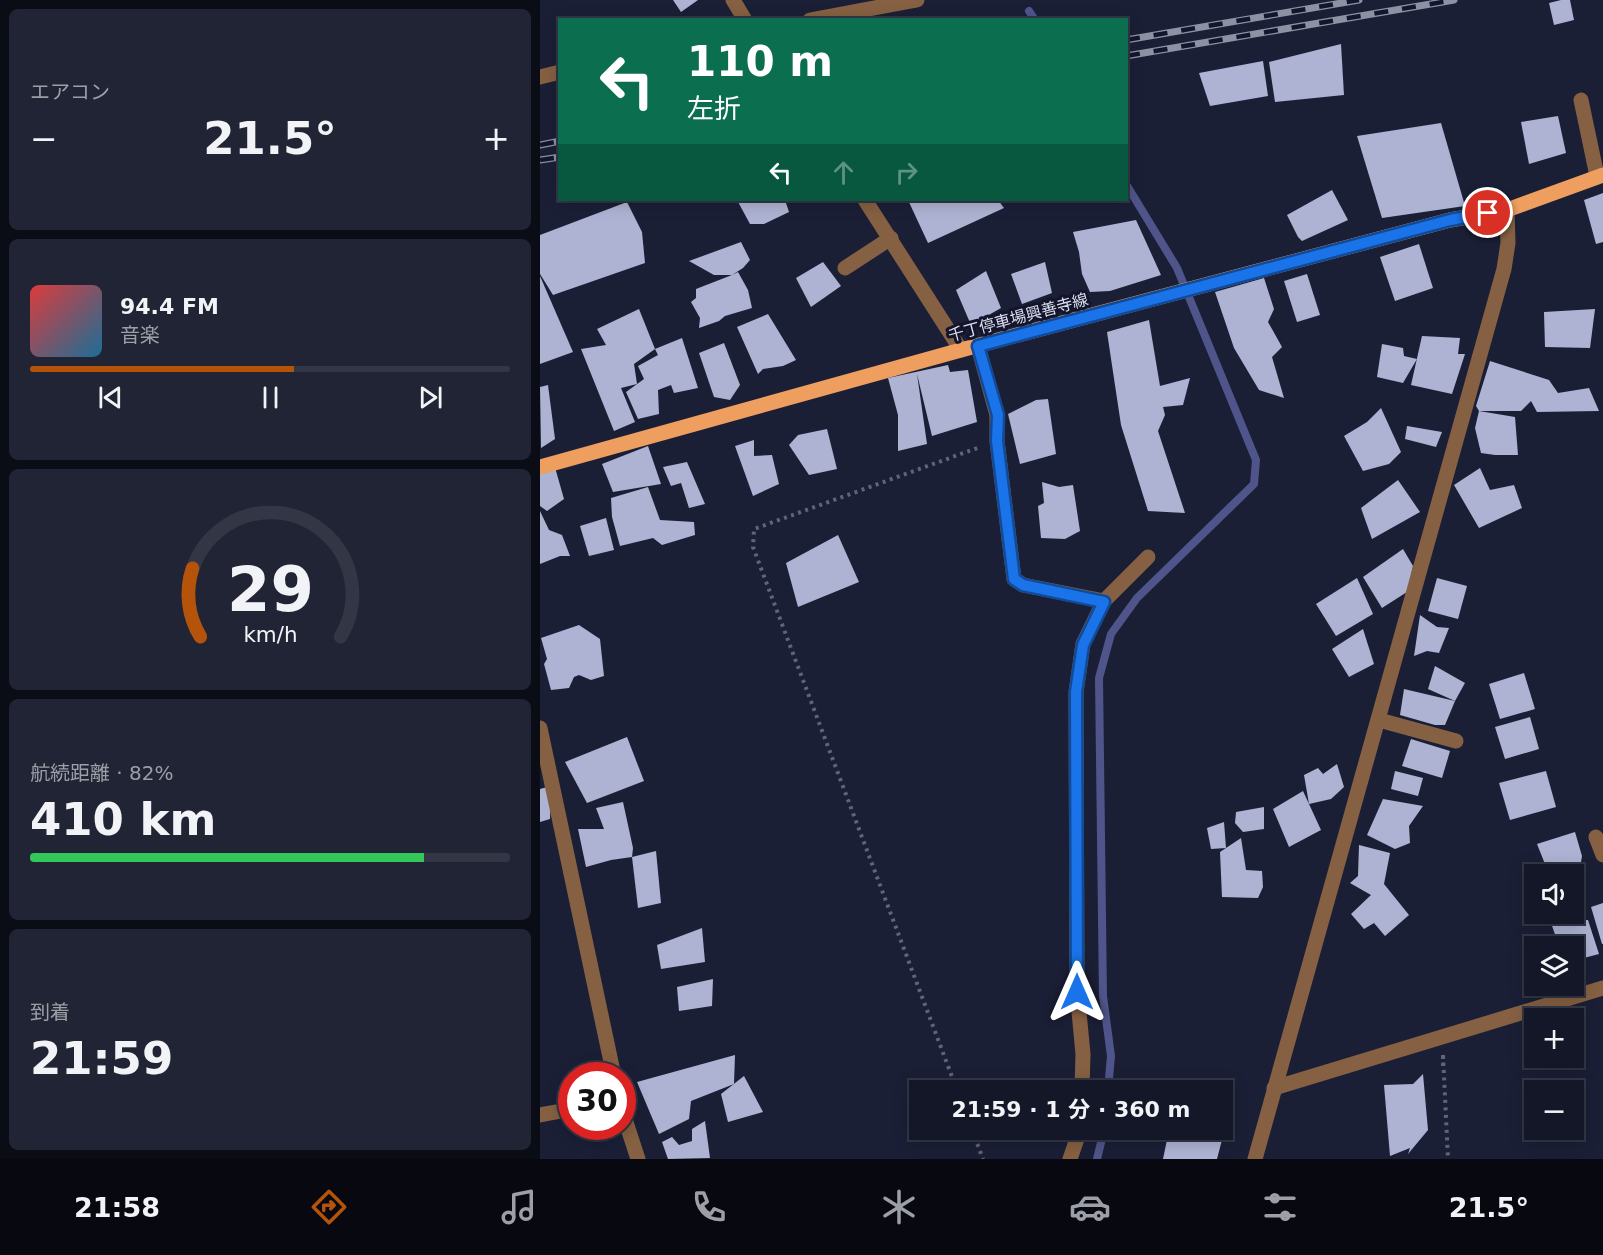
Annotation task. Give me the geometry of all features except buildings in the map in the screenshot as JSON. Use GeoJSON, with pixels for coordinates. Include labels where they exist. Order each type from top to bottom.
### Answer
{"type":"FeatureCollection","features":[{"type":"Feature","properties":{"kind":"main road","name":"千丁停車場興善寺線"},"geometry":{"type":"LineString","coordinates":[[540,467],[961,350],[1450,220],[1507,210],[1600,175]]}},
{"type":"Feature","properties":{"kind":"street"},"geometry":{"type":"LineString","coordinates":[[733,0],[744,18]]}},
{"type":"Feature","properties":{"kind":"street"},"geometry":{"type":"LineString","coordinates":[[821,18],[917,0]]}},
{"type":"Feature","properties":{"kind":"street"},"geometry":{"type":"LineString","coordinates":[[540,77],[558,72]]}},
{"type":"Feature","properties":{"kind":"street"},"geometry":{"type":"LineString","coordinates":[[1581,100],[1600,175]]}},
{"type":"Feature","properties":{"kind":"street"},"geometry":{"type":"LineString","coordinates":[[866,201],[961,350]]}},
{"type":"Feature","properties":{"kind":"street"},"geometry":{"type":"LineString","coordinates":[[1255,1159],[1504,269],[1508,243],[1507,210]]}},
{"type":"Feature","properties":{"kind":"street"},"geometry":{"type":"LineString","coordinates":[[845,268],[891,238]]}},
{"type":"Feature","properties":{"kind":"street"},"geometry":{"type":"LineString","coordinates":[[978,346],[998,415],[997,441],[1014,579],[1023,585],[1104,602]]}},
{"type":"Feature","properties":{"kind":"street"},"geometry":{"type":"LineString","coordinates":[[1082,1080],[1083,1054],[1077,992],[1076,692],[1083,645],[1104,602],[1148,557]]}},
{"type":"Feature","properties":{"kind":"street"},"geometry":{"type":"LineString","coordinates":[[1379,720],[1456,741]]}},
{"type":"Feature","properties":{"kind":"street"},"geometry":{"type":"LineString","coordinates":[[540,728],[611,1062]]}},
{"type":"Feature","properties":{"kind":"street"},"geometry":{"type":"LineString","coordinates":[[1596,837],[1603,855]]}},
{"type":"Feature","properties":{"kind":"street"},"geometry":{"type":"LineString","coordinates":[[1274,1088],[1603,988]]}},
{"type":"Feature","properties":{"kind":"street"},"geometry":{"type":"LineString","coordinates":[[540,1115],[558,1112]]}},
{"type":"Feature","properties":{"kind":"street"},"geometry":{"type":"LineString","coordinates":[[632,1140],[638,1159]]}},
{"type":"Feature","properties":{"kind":"street"},"geometry":{"type":"LineString","coordinates":[[1070,1159],[1077,1140]]}},
{"type":"Feature","properties":{"kind":"path"},"geometry":{"type":"LineString","coordinates":[[953,1080],[753,547],[754,529],[997,441]]}},
{"type":"Feature","properties":{"kind":"path"},"geometry":{"type":"LineString","coordinates":[[1443,1066],[1448,1159]]}},
{"type":"Feature","properties":{"kind":"path"},"geometry":{"type":"LineString","coordinates":[[976,1140],[983,1159]]}},
{"type":"Feature","properties":{"kind":"waterway"},"geometry":{"type":"LineString","coordinates":[[1029,11],[1034,18]]}},
{"type":"Feature","properties":{"kind":"waterway"},"geometry":{"type":"LineString","coordinates":[[1109,1080],[1111,1056],[1103,996],[1099,678],[1111,634],[1137,598],[1254,484],[1256,460],[1177,268],[1128,187]]}},
{"type":"Feature","properties":{"kind":"waterway"},"geometry":{"type":"LineString","coordinates":[[1097,1159],[1102,1140]]}},
{"type":"Feature","properties":{"kind":"railway"},"geometry":{"type":"LineString","coordinates":[[1128,40],[1359,0]]}},
{"type":"Feature","properties":{"kind":"railway"},"geometry":{"type":"LineString","coordinates":[[1128,56],[1454,0]]}},
{"type":"Feature","properties":{"kind":"railway"},"geometry":{"type":"LineString","coordinates":[[540,145],[558,141]]}},
{"type":"Feature","properties":{"kind":"railway"},"geometry":{"type":"LineString","coordinates":[[540,160],[558,157]]}},
{"type":"Feature","properties":{"kind":"route"},"geometry":{"type":"LineString","coordinates":[[1077,992],[1076,692],[1083,645],[1104,602],[1023,585],[1014,579],[997,441],[998,415],[978,346],[1450,220],[1488,213]]}}]}
